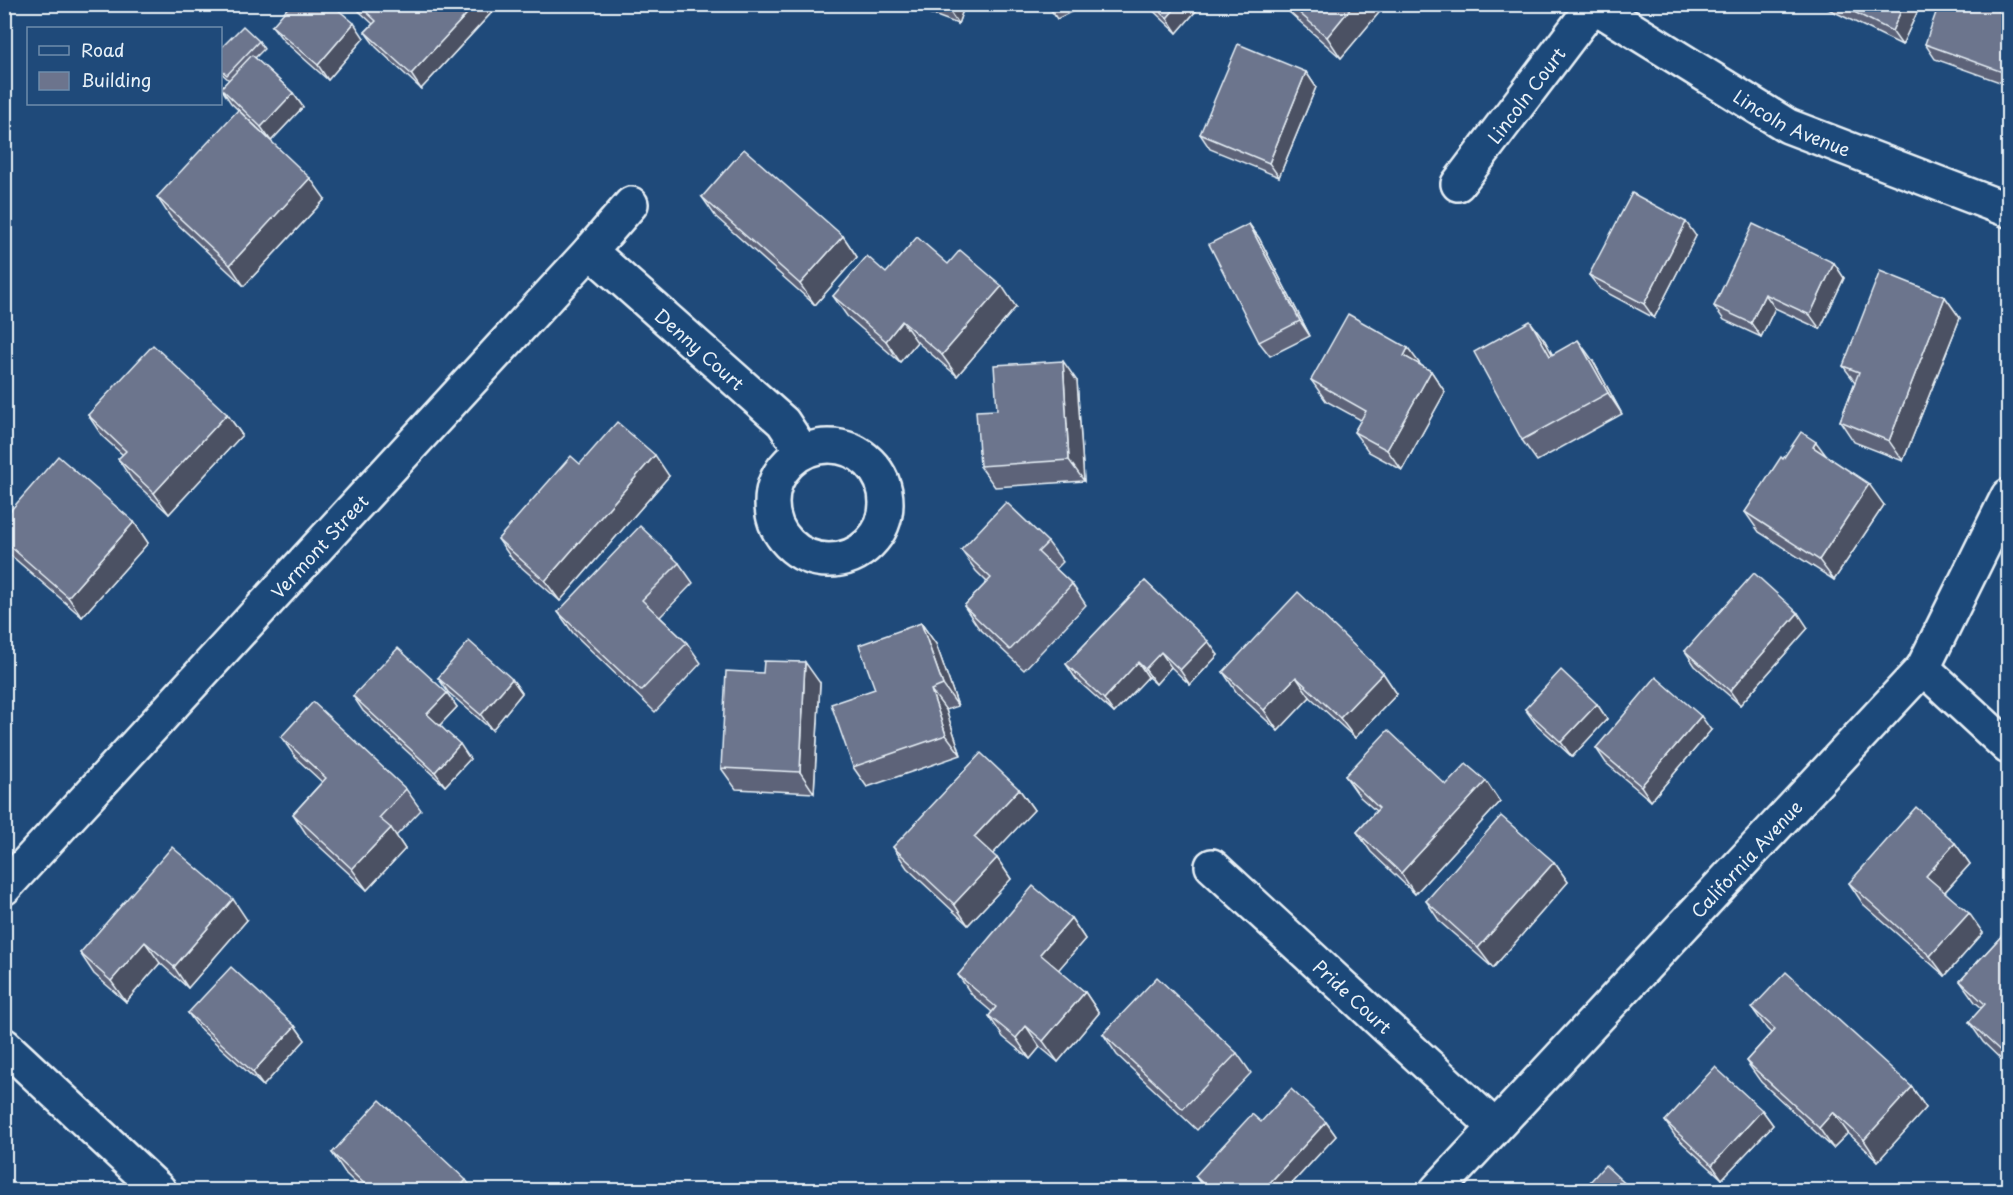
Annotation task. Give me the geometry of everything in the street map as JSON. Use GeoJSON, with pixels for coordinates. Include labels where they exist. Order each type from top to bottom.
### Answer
{"type":"FeatureCollection","features":[{"type":"Feature","properties":{"kind":"street","name":"Lincoln Court"},"geometry":{"type":"LineString","coordinates":[[1458,184],[1592,5]]}},
{"type":"Feature","properties":{"kind":"street","name":"Lincoln Avenue"},"geometry":{"type":"LineString","coordinates":[[1592,5],[1788,126],[2008,210]]}},
{"type":"Feature","properties":{"kind":"street","name":"Vermont Street"},"geometry":{"type":"LineString","coordinates":[[4,888],[590,252],[631,204]]}},
{"type":"Feature","properties":{"kind":"street","name":"Denny Court"},"geometry":{"type":"LineString","coordinates":[[590,252],[783,422],[802,451]]}},
{"type":"Feature","properties":{"kind":"street","name":"California Avenue"},"geometry":{"type":"LineString","coordinates":[[1437,1191],[1923,668],[2008,496]]}},
{"type":"Feature","properties":{"kind":"street"},"geometry":{"type":"LineString","coordinates":[[1923,668],[2008,747]]}},
{"type":"Feature","properties":{"kind":"street","name":"Pride Court"},"geometry":{"type":"LineString","coordinates":[[1212,866],[1495,1127]]}},
{"type":"Feature","properties":{"kind":"street"},"geometry":{"type":"LineString","coordinates":[[4,1045],[159,1191]]}},
{"type":"Feature","properties":{"kind":"building"},"geometry":{"type":"Polygon","coordinates":[[[291,4],[331,4],[354,23],[318,65],[272,26],[291,4]]]}},
{"type":"Feature","properties":{"kind":"building"},"geometry":{"type":"Polygon","coordinates":[[[358,4],[476,4],[411,74],[365,32],[376,21],[358,4]]]}},
{"type":"Feature","properties":{"kind":"building"},"geometry":{"type":"Polygon","coordinates":[[[935,4],[950,4],[948,9],[935,4]]]}},
{"type":"Feature","properties":{"kind":"building"},"geometry":{"type":"Polygon","coordinates":[[[1152,4],[1179,4],[1167,18],[1152,4]]]}},
{"type":"Feature","properties":{"kind":"building"},"geometry":{"type":"Polygon","coordinates":[[[1289,4],[1354,4],[1327,37],[1289,4]]]}},
{"type":"Feature","properties":{"kind":"building"},"geometry":{"type":"Polygon","coordinates":[[[1838,4],[1904,4],[1892,31],[1838,4]]]}},
{"type":"Feature","properties":{"kind":"building"},"geometry":{"type":"Polygon","coordinates":[[[1939,4],[1982,4],[2008,14],[2008,74],[1925,44],[1939,4]]]}},
{"type":"Feature","properties":{"kind":"building"},"geometry":{"type":"Polygon","coordinates":[[[243,26],[259,41],[227,75],[222,71],[222,47],[243,26]]]}},
{"type":"Feature","properties":{"kind":"building"},"geometry":{"type":"Polygon","coordinates":[[[1238,44],[1306,72],[1269,163],[1200,134],[1238,44]]]}},
{"type":"Feature","properties":{"kind":"building"},"geometry":{"type":"Polygon","coordinates":[[[252,55],[293,93],[261,127],[222,87],[252,55]]]}},
{"type":"Feature","properties":{"kind":"building"},"geometry":{"type":"Polygon","coordinates":[[[238,110],[310,178],[230,265],[157,197],[238,110]]]}},
{"type":"Feature","properties":{"kind":"building"},"geometry":{"type":"Polygon","coordinates":[[[744,149],[843,236],[800,284],[702,197],[744,149]]]}},
{"type":"Feature","properties":{"kind":"building"},"geometry":{"type":"Polygon","coordinates":[[[1632,193],[1686,222],[1644,304],[1589,275],[1632,193]]]}},
{"type":"Feature","properties":{"kind":"building"},"geometry":{"type":"Polygon","coordinates":[[[1249,224],[1300,321],[1259,342],[1209,244],[1249,224]]]}},
{"type":"Feature","properties":{"kind":"building"},"geometry":{"type":"Polygon","coordinates":[[[1753,224],[1834,263],[1810,315],[1765,294],[1751,323],[1714,306],[1753,224]]]}},
{"type":"Feature","properties":{"kind":"building"},"geometry":{"type":"Polygon","coordinates":[[[917,237],[948,264],[960,250],[1002,286],[942,355],[902,321],[886,341],[833,296],[867,256],[886,273],[917,237]]]}},
{"type":"Feature","properties":{"kind":"building"},"geometry":{"type":"Polygon","coordinates":[[[1880,271],[1945,297],[1889,441],[1840,421],[1859,372],[1843,366],[1880,271]]]}},
{"type":"Feature","properties":{"kind":"building"},"geometry":{"type":"Polygon","coordinates":[[[1348,314],[1408,348],[1404,356],[1431,371],[1387,450],[1354,432],[1366,411],[1311,380],[1348,314]]]}},
{"type":"Feature","properties":{"kind":"building"},"geometry":{"type":"Polygon","coordinates":[[[1530,321],[1550,356],[1578,340],[1608,393],[1522,440],[1474,352],[1530,321]]]}},
{"type":"Feature","properties":{"kind":"building"},"geometry":{"type":"Polygon","coordinates":[[[153,345],[227,414],[154,493],[118,459],[126,451],[88,415],[153,345]]]}},
{"type":"Feature","properties":{"kind":"building"},"geometry":{"type":"Polygon","coordinates":[[[1063,361],[1069,460],[980,466],[976,411],[997,410],[994,365],[1063,361]]]}},
{"type":"Feature","properties":{"kind":"building"},"geometry":{"type":"Polygon","coordinates":[[[617,422],[655,455],[545,581],[498,539],[571,456],[580,464],[617,422]]]}},
{"type":"Feature","properties":{"kind":"building"},"geometry":{"type":"Polygon","coordinates":[[[1801,432],[1816,442],[1813,447],[1869,484],[1819,560],[1745,512],[1781,457],[1783,459],[1801,432]]]}},
{"type":"Feature","properties":{"kind":"building"},"geometry":{"type":"Polygon","coordinates":[[[58,456],[134,522],[68,597],[4,541],[4,518],[58,456]]]}},
{"type":"Feature","properties":{"kind":"building"},"geometry":{"type":"Polygon","coordinates":[[[1006,502],[1048,542],[1038,552],[1072,584],[1010,650],[964,606],[991,578],[961,550],[1006,502]]]}},
{"type":"Feature","properties":{"kind":"building"},"geometry":{"type":"Polygon","coordinates":[[[640,526],[679,563],[642,600],[687,643],[641,691],[558,612],[640,526]]]}},
{"type":"Feature","properties":{"kind":"building"},"geometry":{"type":"Polygon","coordinates":[[[1754,573],[1798,613],[1730,691],[1685,651],[1754,573]]]}},
{"type":"Feature","properties":{"kind":"building"},"geometry":{"type":"Polygon","coordinates":[[[1145,581],[1208,641],[1180,670],[1161,652],[1145,669],[1138,662],[1104,699],[1066,664],[1145,581]]]}},
{"type":"Feature","properties":{"kind":"building"},"geometry":{"type":"Polygon","coordinates":[[[1298,592],[1383,673],[1340,718],[1296,677],[1264,710],[1223,672],[1298,592]]]}},
{"type":"Feature","properties":{"kind":"building"},"geometry":{"type":"Polygon","coordinates":[[[921,623],[943,685],[931,690],[946,735],[853,767],[831,704],[875,689],[859,645],[921,623]]]}},
{"type":"Feature","properties":{"kind":"building"},"geometry":{"type":"Polygon","coordinates":[[[469,641],[512,679],[481,715],[438,678],[469,641]]]}},
{"type":"Feature","properties":{"kind":"building"},"geometry":{"type":"Polygon","coordinates":[[[398,648],[447,693],[427,714],[460,744],[435,772],[353,696],[398,648]]]}},
{"type":"Feature","properties":{"kind":"building"},"geometry":{"type":"Polygon","coordinates":[[[764,661],[805,662],[800,772],[721,768],[726,671],[763,673],[764,661]]]}},
{"type":"Feature","properties":{"kind":"building"},"geometry":{"type":"Polygon","coordinates":[[[1561,670],[1597,704],[1561,742],[1525,709],[1561,670]]]}},
{"type":"Feature","properties":{"kind":"building"},"geometry":{"type":"Polygon","coordinates":[[[1656,677],[1701,716],[1641,786],[1596,748],[1656,677]]]}},
{"type":"Feature","properties":{"kind":"building"},"geometry":{"type":"Polygon","coordinates":[[[313,702],[406,789],[379,818],[391,828],[352,869],[293,814],[326,778],[281,737],[313,702]]]}},
{"type":"Feature","properties":{"kind":"building"},"geometry":{"type":"Polygon","coordinates":[[[1388,730],[1446,785],[1466,764],[1486,781],[1401,873],[1357,832],[1379,808],[1345,776],[1388,730]]]}},
{"type":"Feature","properties":{"kind":"building"},"geometry":{"type":"Polygon","coordinates":[[[981,753],[1019,789],[974,837],[997,858],[954,904],[893,847],[981,753]]]}},
{"type":"Feature","properties":{"kind":"building"},"geometry":{"type":"Polygon","coordinates":[[[1916,807],[1955,843],[1926,876],[1969,913],[1930,956],[1849,883],[1916,807]]]}},
{"type":"Feature","properties":{"kind":"building"},"geometry":{"type":"Polygon","coordinates":[[[1501,816],[1554,862],[1478,948],[1426,901],[1501,816]]]}},
{"type":"Feature","properties":{"kind":"building"},"geometry":{"type":"Polygon","coordinates":[[[172,847],[233,899],[174,967],[145,942],[111,981],[80,953],[172,847]]]}},
{"type":"Feature","properties":{"kind":"building"},"geometry":{"type":"Polygon","coordinates":[[[1033,886],[1071,918],[1040,954],[1085,992],[1043,1041],[1026,1026],[1016,1038],[989,1016],[996,1007],[958,975],[1033,886]]]}},
{"type":"Feature","properties":{"kind":"building"},"geometry":{"type":"Polygon","coordinates":[[[2008,929],[2008,1054],[2006,1056],[1969,1022],[1985,1004],[1960,981],[2008,929]]]}},
{"type":"Feature","properties":{"kind":"building"},"geometry":{"type":"Polygon","coordinates":[[[231,967],[295,1026],[253,1072],[188,1013],[231,967]]]}},
{"type":"Feature","properties":{"kind":"building"},"geometry":{"type":"Polygon","coordinates":[[[1786,972],[1912,1087],[1864,1140],[1833,1112],[1819,1128],[1746,1061],[1775,1029],[1752,1008],[1786,972]]]}},
{"type":"Feature","properties":{"kind":"building"},"geometry":{"type":"Polygon","coordinates":[[[1157,977],[1237,1053],[1183,1109],[1103,1034],[1157,977]]]}},
{"type":"Feature","properties":{"kind":"building"},"geometry":{"type":"Polygon","coordinates":[[[1715,1067],[1762,1110],[1712,1165],[1665,1121],[1715,1067]]]}},
{"type":"Feature","properties":{"kind":"building"},"geometry":{"type":"Polygon","coordinates":[[[1291,1089],[1326,1122],[1262,1191],[1211,1191],[1195,1176],[1252,1114],[1261,1122],[1291,1089]]]}},
{"type":"Feature","properties":{"kind":"building"},"geometry":{"type":"Polygon","coordinates":[[[380,1100],[466,1180],[457,1191],[372,1191],[332,1153],[380,1100]]]}},
{"type":"Feature","properties":{"kind":"building"},"geometry":{"type":"Polygon","coordinates":[[[1605,1165],[1633,1191],[1582,1191],[1605,1165]]]}}]}
